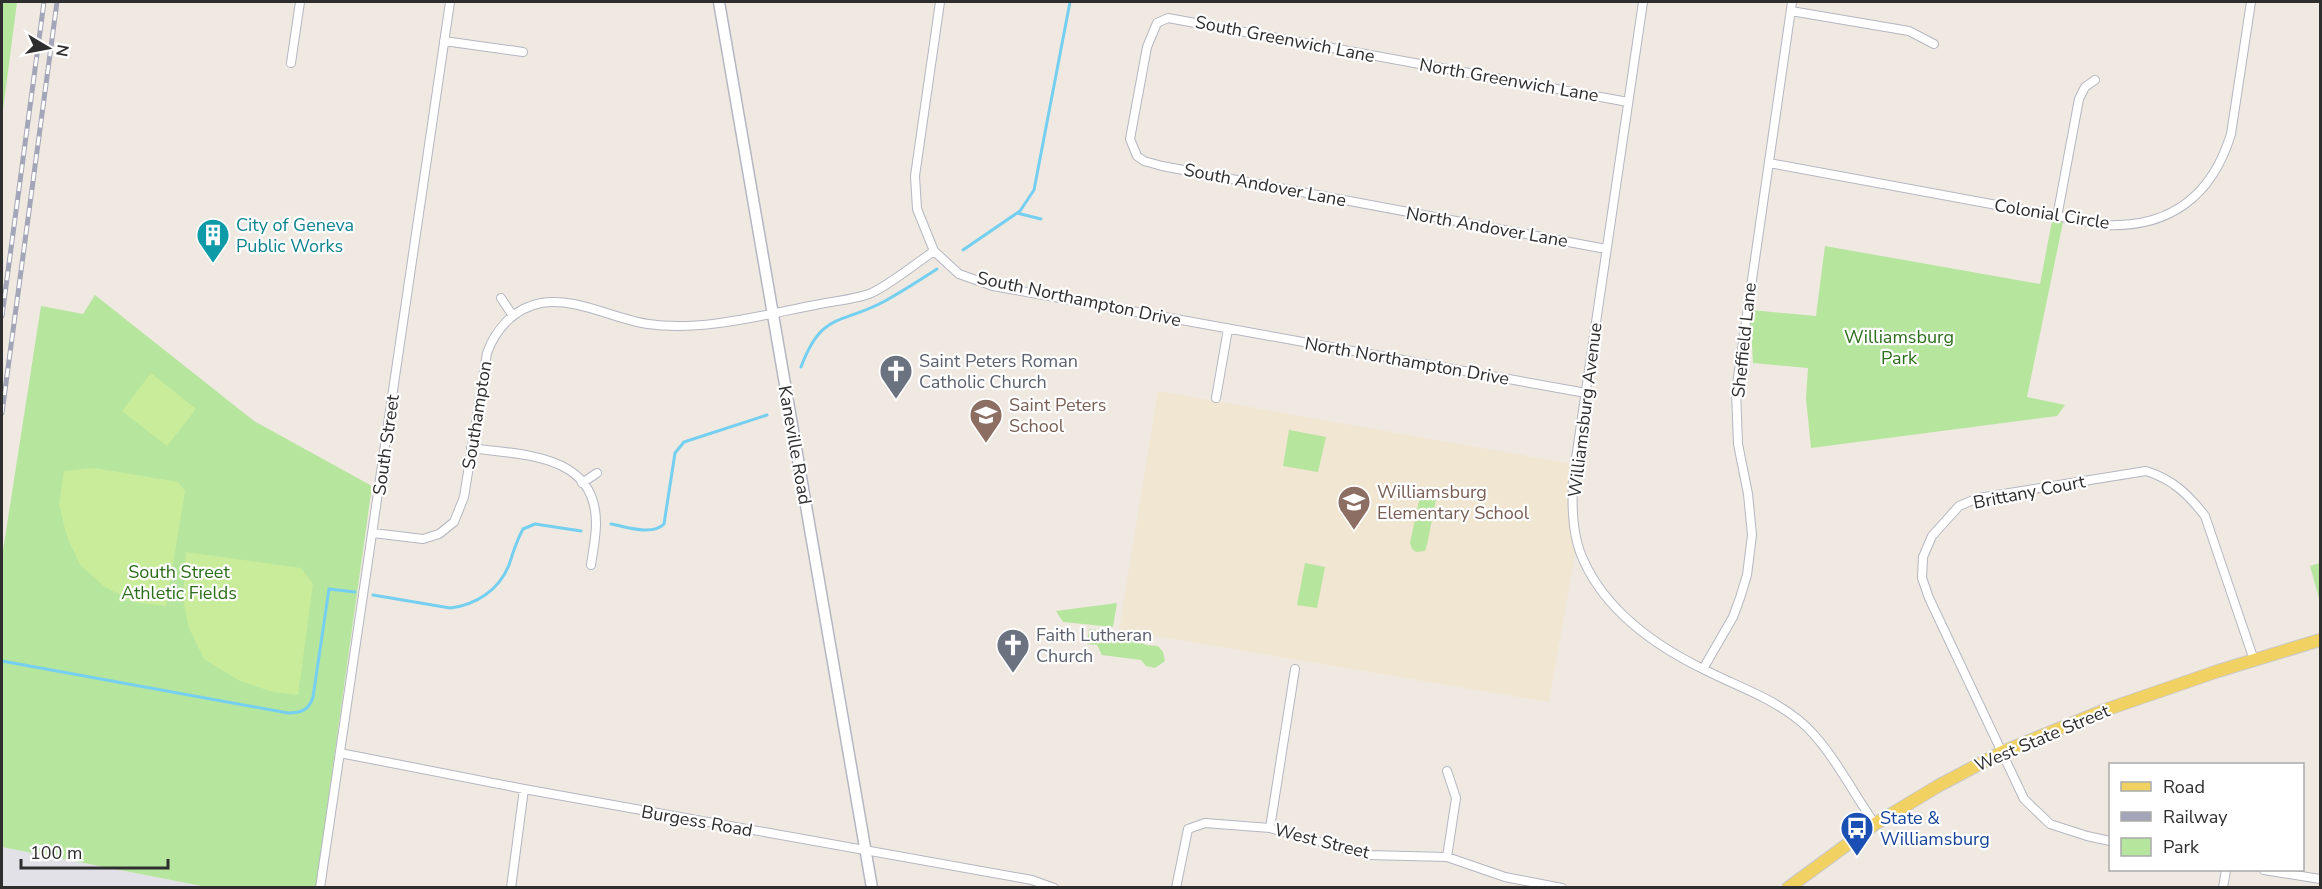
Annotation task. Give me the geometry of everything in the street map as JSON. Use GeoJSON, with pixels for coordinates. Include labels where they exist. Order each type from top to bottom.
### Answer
{"type":"FeatureCollection","features":[{"type":"Feature","properties":{"kind":"main road","name":"Kaneville Road"},"geometry":{"type":"LineString","coordinates":[[719,2],[872,888]]}},
{"type":"Feature","properties":{"kind":"main road","name":"West State Street"},"geometry":{"type":"LineString","coordinates":[[1788,888],[1875,824],[1938,786],[2002,753],[2105,710],[2218,671],[2320,640]]}},
{"type":"Feature","properties":{"kind":"street"},"geometry":{"type":"LineString","coordinates":[[291,63],[300,2]]}},
{"type":"Feature","properties":{"kind":"street","name":"South Street"},"geometry":{"type":"LineString","coordinates":[[320,888],[450,2]]}},
{"type":"Feature","properties":{"kind":"street"},"geometry":{"type":"LineString","coordinates":[[773,313],[870,294],[934,251],[917,209],[915,176],[940,2]]}},
{"type":"Feature","properties":{"kind":"street","name":"Williamsburg Avenue"},"geometry":{"type":"LineString","coordinates":[[1643,2],[1574,480],[1572,507],[1580,551],[1594,578],[1631,622],[1664,648],[1774,702],[1810,730],[1875,824]]}},
{"type":"Feature","properties":{"kind":"street","name":"Sheffield Lane"},"geometry":{"type":"LineString","coordinates":[[1703,669],[1733,617],[1747,575],[1752,535],[1748,494],[1738,444],[1736,391],[1792,2]]}},
{"type":"Feature","properties":{"kind":"street","name":"Colonial Circle"},"geometry":{"type":"LineString","coordinates":[[1769,163],[2105,225],[2136,224],[2170,214],[2197,195],[2218,170],[2231,134],[2252,2]]}},
{"type":"Feature","properties":{"kind":"street"},"geometry":{"type":"LineString","coordinates":[[1791,11],[1909,31],[1934,44]]}},
{"type":"Feature","properties":{"kind":"street","name":"South Andover Lane"},"geometry":{"type":"LineString","coordinates":[[1180,19],[1168,18],[1157,23],[1147,47],[1130,139],[1137,156],[1144,162],[1162,166],[1368,205]]}},
{"type":"Feature","properties":{"kind":"street","name":"South Greenwich Lane"},"geometry":{"type":"LineString","coordinates":[[1180,19],[1389,58]]}},
{"type":"Feature","properties":{"kind":"street"},"geometry":{"type":"LineString","coordinates":[[444,41],[523,52]]}},
{"type":"Feature","properties":{"kind":"street","name":"North Greenwich Lane"},"geometry":{"type":"LineString","coordinates":[[1389,58],[1628,102]]}},
{"type":"Feature","properties":{"kind":"street"},"geometry":{"type":"LineString","coordinates":[[2057,217],[2079,99],[2085,87],[2094,80]]}},
{"type":"Feature","properties":{"kind":"street","name":"North Andover Lane"},"geometry":{"type":"LineString","coordinates":[[1368,205],[1606,249]]}},
{"type":"Feature","properties":{"kind":"street","name":"South Northampton Drive"},"geometry":{"type":"LineString","coordinates":[[934,251],[959,274],[993,286],[1228,329]]}},
{"type":"Feature","properties":{"kind":"street"},"geometry":{"type":"LineString","coordinates":[[501,298],[513,316]]}},
{"type":"Feature","properties":{"kind":"street","name":"Southampton"},"geometry":{"type":"LineString","coordinates":[[373,533],[423,539],[439,534],[450,526],[462,506],[487,353],[494,338],[513,316],[526,308],[558,302],[582,306],[630,321],[667,326],[708,324],[773,313]]}},
{"type":"Feature","properties":{"kind":"street"},"geometry":{"type":"LineString","coordinates":[[1216,398],[1228,329]]}},
{"type":"Feature","properties":{"kind":"street","name":"North Northampton Drive"},"geometry":{"type":"LineString","coordinates":[[1228,329],[1586,393]]}},
{"type":"Feature","properties":{"kind":"street"},"geometry":{"type":"LineString","coordinates":[[471,448],[550,460],[572,471],[591,496],[596,521],[591,565]]}},
{"type":"Feature","properties":{"kind":"street","name":"Brittany Court"},"geometry":{"type":"LineString","coordinates":[[2109,841],[2049,824],[2024,799],[1929,598],[1922,578],[1923,557],[1932,536],[1959,506],[1978,498],[2146,471],[2162,476],[2191,498],[2205,516],[2254,660]]}},
{"type":"Feature","properties":{"kind":"street"},"geometry":{"type":"LineString","coordinates":[[582,483],[597,473]]}},
{"type":"Feature","properties":{"kind":"street"},"geometry":{"type":"LineString","coordinates":[[1270,828],[1295,669]]}},
{"type":"Feature","properties":{"kind":"street","name":"Burgess Road"},"geometry":{"type":"LineString","coordinates":[[340,753],[866,852],[1032,880],[1054,888]]}},
{"type":"Feature","properties":{"kind":"street"},"geometry":{"type":"LineString","coordinates":[[1447,771],[1456,798],[1447,857]]}},
{"type":"Feature","properties":{"kind":"street"},"geometry":{"type":"LineString","coordinates":[[511,888],[524,789]]}},
{"type":"Feature","properties":{"kind":"street","name":"West Street"},"geometry":{"type":"LineString","coordinates":[[1176,888],[1188,829],[1205,823],[1270,828],[1368,855],[1447,857],[1505,877],[1562,888]]}},
{"type":"Feature","properties":{"kind":"street"},"geometry":{"type":"LineString","coordinates":[[2223,888],[2226,871]]}},
{"type":"Feature","properties":{"kind":"street"},"geometry":{"type":"LineString","coordinates":[[2270,871],[2320,879]]}},
{"type":"Feature","properties":{"kind":"shaded area","name":"Williamsburg Elementary School"},"geometry":{"type":"Polygon","coordinates":[[[1158,391],[1573,464],[1576,548],[1549,702],[1119,630],[1158,391]]]}},
{"type":"Feature","properties":{"kind":"shaded area"},"geometry":{"type":"Polygon","coordinates":[[[2,847],[207,887],[2,887],[2,847]]]}},
{"type":"Feature","properties":{"kind":"green space"},"geometry":{"type":"Polygon","coordinates":[[[2,2],[17,2],[2,118],[2,2]]]}},
{"type":"Feature","properties":{"kind":"green space","name":"Williamsburg Park"},"geometry":{"type":"Polygon","coordinates":[[[2052,221],[2063,222],[2027,397],[2065,405],[2057,416],[1811,448],[1806,399],[1808,368],[1753,363],[1750,310],[1816,316],[1825,246],[2040,284],[2052,221]]]}},
{"type":"Feature","properties":{"kind":"green space","name":"South Street Athletic Fields"},"geometry":{"type":"Polygon","coordinates":[[[95,295],[254,421],[372,486],[316,887],[207,887],[2,847],[2,557],[41,306],[83,314],[95,295]]]}},
{"type":"Feature","properties":{"kind":"green space"},"geometry":{"type":"Polygon","coordinates":[[[151,373],[196,409],[167,446],[122,411],[151,373]]]}},
{"type":"Feature","properties":{"kind":"green space"},"geometry":{"type":"Polygon","coordinates":[[[1289,430],[1326,437],[1318,472],[1283,466],[1289,430]]]}},
{"type":"Feature","properties":{"kind":"green space"},"geometry":{"type":"Polygon","coordinates":[[[94,468],[178,482],[185,491],[166,606],[134,602],[105,587],[81,566],[67,537],[59,504],[64,471],[94,468]]]}},
{"type":"Feature","properties":{"kind":"green space"},"geometry":{"type":"Polygon","coordinates":[[[1430,487],[1437,494],[1427,545],[1425,551],[1416,552],[1410,543],[1421,491],[1430,487]]]}},
{"type":"Feature","properties":{"kind":"green space"},"geometry":{"type":"Polygon","coordinates":[[[186,552],[301,568],[313,584],[298,695],[273,692],[240,681],[204,659],[189,628],[183,599],[186,552]]]}},
{"type":"Feature","properties":{"kind":"green space"},"geometry":{"type":"Polygon","coordinates":[[[1305,563],[1325,567],[1317,608],[1297,605],[1305,563]]]}},
{"type":"Feature","properties":{"kind":"green space"},"geometry":{"type":"Polygon","coordinates":[[[2320,563],[2320,598],[2319,598],[2310,566],[2320,563]]]}},
{"type":"Feature","properties":{"kind":"green space"},"geometry":{"type":"Polygon","coordinates":[[[1117,603],[1113,627],[1063,622],[1056,611],[1117,603]]]}},
{"type":"Feature","properties":{"kind":"green space"},"geometry":{"type":"Polygon","coordinates":[[[1089,629],[1121,633],[1146,645],[1158,646],[1163,652],[1165,661],[1155,668],[1146,666],[1141,660],[1102,655],[1097,645],[1087,644],[1089,629]]]}},
{"type":"Feature","properties":{"kind":"waterway"},"geometry":{"type":"LineString","coordinates":[[963,250],[1020,211],[1034,190],[1070,2]]}},
{"type":"Feature","properties":{"kind":"waterway"},"geometry":{"type":"LineString","coordinates":[[1017,213],[1041,219]]}},
{"type":"Feature","properties":{"kind":"waterway"},"geometry":{"type":"LineString","coordinates":[[801,367],[809,349],[825,328],[885,301],[937,269]]}},
{"type":"Feature","properties":{"kind":"waterway"},"geometry":{"type":"LineString","coordinates":[[611,524],[639,530],[659,528],[664,524],[675,453],[684,442],[767,415]]}},
{"type":"Feature","properties":{"kind":"waterway"},"geometry":{"type":"LineString","coordinates":[[373,595],[450,608],[469,604],[486,595],[505,574],[523,529],[535,524],[581,531]]}},
{"type":"Feature","properties":{"kind":"waterway"},"geometry":{"type":"LineString","coordinates":[[2,661],[288,713],[297,712],[307,708],[313,697],[329,589],[355,592]]}},
{"type":"Feature","properties":{"kind":"railway"},"geometry":{"type":"LineString","coordinates":[[2,316],[44,2]]}},
{"type":"Feature","properties":{"kind":"railway"},"geometry":{"type":"LineString","coordinates":[[2,413],[57,2]]}},
{"type":"Feature","properties":{"kind":"place","name":"City of Geneva Public Works"},"geometry":{"type":"Point","coordinates":[213,264]}},
{"type":"Feature","properties":{"kind":"place","name":"Saint Peters Roman Catholic Church"},"geometry":{"type":"Point","coordinates":[896,400]}},
{"type":"Feature","properties":{"kind":"place","name":"Saint Peters School"},"geometry":{"type":"Point","coordinates":[986,444]}},
{"type":"Feature","properties":{"kind":"place","name":"Williamsburg Elementary School"},"geometry":{"type":"Point","coordinates":[1354,531]}},
{"type":"Feature","properties":{"kind":"place","name":"Faith Lutheran Church"},"geometry":{"type":"Point","coordinates":[1013,674]}},
{"type":"Feature","properties":{"kind":"place","name":"State & Williamsburg"},"geometry":{"type":"Point","coordinates":[1857,857]}}]}
